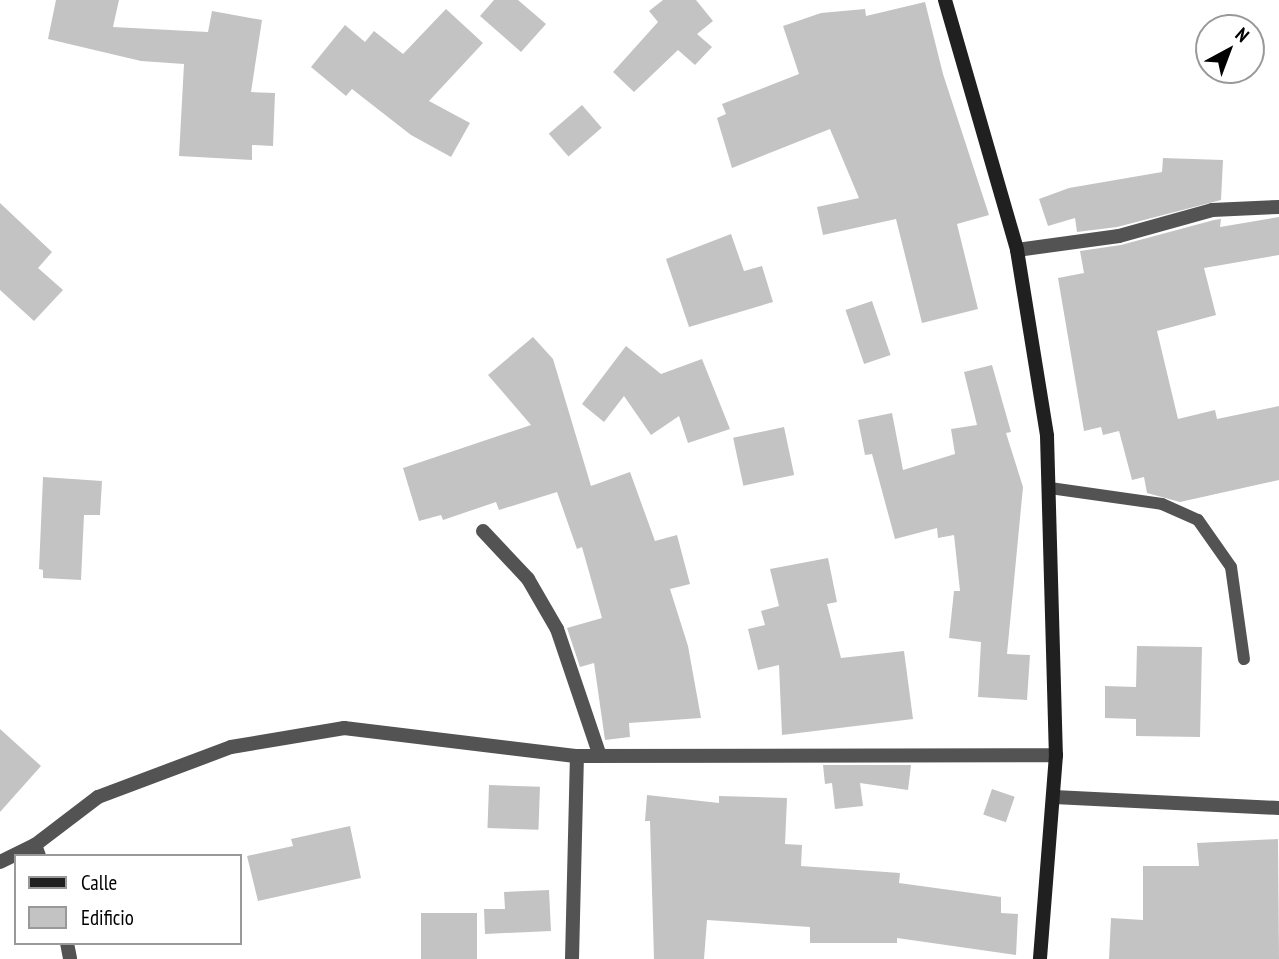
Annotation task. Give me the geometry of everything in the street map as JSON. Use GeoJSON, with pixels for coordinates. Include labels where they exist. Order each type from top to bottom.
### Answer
{"type":"FeatureCollection","features":[{"type":"Feature","properties":{"kind":"main road"},"geometry":{"type":"LineString","coordinates":[[945,0],[1017,250],[1047,436],[1056,755],[1040,959]]}},
{"type":"Feature","properties":{"kind":"street"},"geometry":{"type":"LineString","coordinates":[[1017,250],[1119,236],[1212,210],[1279,207]]}},
{"type":"Feature","properties":{"kind":"street"},"geometry":{"type":"LineString","coordinates":[[483,531],[528,579],[557,629],[600,756]]}},
{"type":"Feature","properties":{"kind":"street"},"geometry":{"type":"LineString","coordinates":[[37,850],[98,797],[231,747],[344,728],[577,756],[1056,755]]}},
{"type":"Feature","properties":{"kind":"street"},"geometry":{"type":"LineString","coordinates":[[572,959],[577,756]]}},
{"type":"Feature","properties":{"kind":"street"},"geometry":{"type":"LineString","coordinates":[[1054,797],[1279,808]]}},
{"type":"Feature","properties":{"kind":"lane"},"geometry":{"type":"LineString","coordinates":[[1049,488],[1162,504],[1198,520],[1231,567],[1244,659]]}},
{"type":"Feature","properties":{"kind":"building"},"geometry":{"type":"Polygon","coordinates":[[[56,0],[119,0],[113,27],[208,32],[212,11],[262,20],[251,92],[275,93],[273,146],[252,145],[252,160],[179,156],[184,64],[141,61],[48,39],[56,0]]]}},
{"type":"Feature","properties":{"kind":"building"},"geometry":{"type":"Polygon","coordinates":[[[494,0],[518,0],[546,24],[521,52],[480,16],[494,0]]]}},
{"type":"Feature","properties":{"kind":"building"},"geometry":{"type":"Polygon","coordinates":[[[663,0],[696,0],[713,21],[697,34],[712,47],[695,65],[678,50],[634,92],[613,72],[658,22],[649,11],[663,0]]]}},
{"type":"Feature","properties":{"kind":"building"},"geometry":{"type":"Polygon","coordinates":[[[925,2],[943,74],[989,215],[957,224],[978,309],[922,323],[896,219],[823,235],[817,207],[859,198],[830,129],[732,168],[717,118],[726,114],[722,104],[799,74],[783,26],[821,13],[865,9],[866,16],[925,2]]]}},
{"type":"Feature","properties":{"kind":"building"},"geometry":{"type":"Polygon","coordinates":[[[446,9],[483,43],[429,101],[470,123],[451,157],[411,135],[352,89],[346,96],[311,67],[345,25],[365,42],[374,31],[403,54],[446,9]]]}},
{"type":"Feature","properties":{"kind":"building"},"geometry":{"type":"Polygon","coordinates":[[[582,105],[602,128],[568,157],[549,134],[582,105]]]}},
{"type":"Feature","properties":{"kind":"building"},"geometry":{"type":"Polygon","coordinates":[[[1163,158],[1223,160],[1221,200],[1117,227],[1077,232],[1075,218],[1048,226],[1039,199],[1069,188],[1162,172],[1163,158]]]}},
{"type":"Feature","properties":{"kind":"building"},"geometry":{"type":"Polygon","coordinates":[[[0,203],[52,252],[38,268],[63,290],[34,321],[0,290],[0,203]]]}},
{"type":"Feature","properties":{"kind":"building"},"geometry":{"type":"Polygon","coordinates":[[[1279,217],[1279,255],[1204,268],[1216,315],[1157,331],[1178,419],[1215,410],[1217,419],[1279,406],[1279,480],[1180,502],[1147,493],[1144,477],[1132,480],[1119,431],[1103,435],[1101,427],[1084,431],[1058,278],[1084,273],[1080,251],[1121,245],[1214,220],[1221,219],[1220,227],[1279,217]]]}},
{"type":"Feature","properties":{"kind":"building"},"geometry":{"type":"Polygon","coordinates":[[[731,234],[744,271],[762,266],[773,302],[689,327],[666,259],[731,234]]]}},
{"type":"Feature","properties":{"kind":"building"},"geometry":{"type":"Polygon","coordinates":[[[872,301],[891,355],[864,364],[846,310],[872,301]]]}},
{"type":"Feature","properties":{"kind":"building"},"geometry":{"type":"Polygon","coordinates":[[[533,337],[553,359],[591,486],[630,472],[655,541],[677,535],[690,584],[670,589],[688,646],[701,718],[629,723],[630,737],[605,740],[594,663],[580,667],[567,628],[602,618],[582,547],[577,549],[557,492],[499,510],[496,502],[443,520],[441,515],[419,521],[403,468],[531,425],[488,375],[533,337]]]}},
{"type":"Feature","properties":{"kind":"building"},"geometry":{"type":"Polygon","coordinates":[[[626,346],[661,374],[702,359],[730,429],[688,443],[679,416],[651,435],[624,396],[604,422],[582,404],[626,346]]]}},
{"type":"Feature","properties":{"kind":"building"},"geometry":{"type":"Polygon","coordinates":[[[992,365],[1011,432],[1006,433],[1023,487],[1007,654],[1030,655],[1027,700],[978,697],[981,642],[949,638],[954,591],[960,591],[954,535],[938,538],[937,528],[895,539],[872,454],[865,455],[858,420],[892,413],[903,470],[955,454],[951,429],[977,425],[964,372],[992,365]]]}},
{"type":"Feature","properties":{"kind":"building"},"geometry":{"type":"Polygon","coordinates":[[[784,427],[794,475],[743,486],[733,438],[784,427]]]}},
{"type":"Feature","properties":{"kind":"building"},"geometry":{"type":"Polygon","coordinates":[[[43,477],[102,481],[100,515],[84,515],[81,580],[43,578],[43,570],[39,569],[43,477]]]}},
{"type":"Feature","properties":{"kind":"building"},"geometry":{"type":"Polygon","coordinates":[[[828,558],[837,602],[827,604],[841,658],[904,651],[913,719],[782,735],[779,665],[758,670],[748,629],[765,625],[761,611],[779,606],[770,569],[828,558]]]}},
{"type":"Feature","properties":{"kind":"building"},"geometry":{"type":"Polygon","coordinates":[[[1137,646],[1202,647],[1200,737],[1136,736],[1136,719],[1105,718],[1105,686],[1136,687],[1137,646]]]}},
{"type":"Feature","properties":{"kind":"building"},"geometry":{"type":"Polygon","coordinates":[[[0,729],[41,766],[0,812],[0,729]]]}},
{"type":"Feature","properties":{"kind":"building"},"geometry":{"type":"Polygon","coordinates":[[[823,765],[911,765],[908,790],[860,783],[863,806],[835,809],[832,783],[825,784],[823,765]]]}},
{"type":"Feature","properties":{"kind":"building"},"geometry":{"type":"Polygon","coordinates":[[[489,785],[540,787],[538,830],[487,828],[489,785]]]}},
{"type":"Feature","properties":{"kind":"building"},"geometry":{"type":"Polygon","coordinates":[[[992,789],[1015,797],[1006,822],[983,815],[992,789]]]}},
{"type":"Feature","properties":{"kind":"building"},"geometry":{"type":"Polygon","coordinates":[[[647,795],[719,803],[719,796],[787,798],[785,844],[802,845],[801,866],[900,873],[899,883],[1001,897],[1001,913],[1018,914],[1016,955],[897,938],[897,943],[810,943],[810,927],[707,920],[704,959],[654,959],[650,821],[645,821],[647,795]]]}},
{"type":"Feature","properties":{"kind":"building"},"geometry":{"type":"Polygon","coordinates":[[[350,826],[361,878],[258,901],[247,856],[293,846],[291,839],[350,826]]]}},
{"type":"Feature","properties":{"kind":"building"},"geometry":{"type":"Polygon","coordinates":[[[1278,839],[1279,959],[1109,959],[1111,918],[1143,920],[1143,866],[1199,866],[1197,843],[1278,839]]]}},
{"type":"Feature","properties":{"kind":"building"},"geometry":{"type":"Polygon","coordinates":[[[549,890],[551,931],[485,934],[484,909],[505,909],[504,892],[549,890]]]}},
{"type":"Feature","properties":{"kind":"building"},"geometry":{"type":"Polygon","coordinates":[[[421,913],[477,913],[477,959],[421,959],[421,913]]]}}]}
